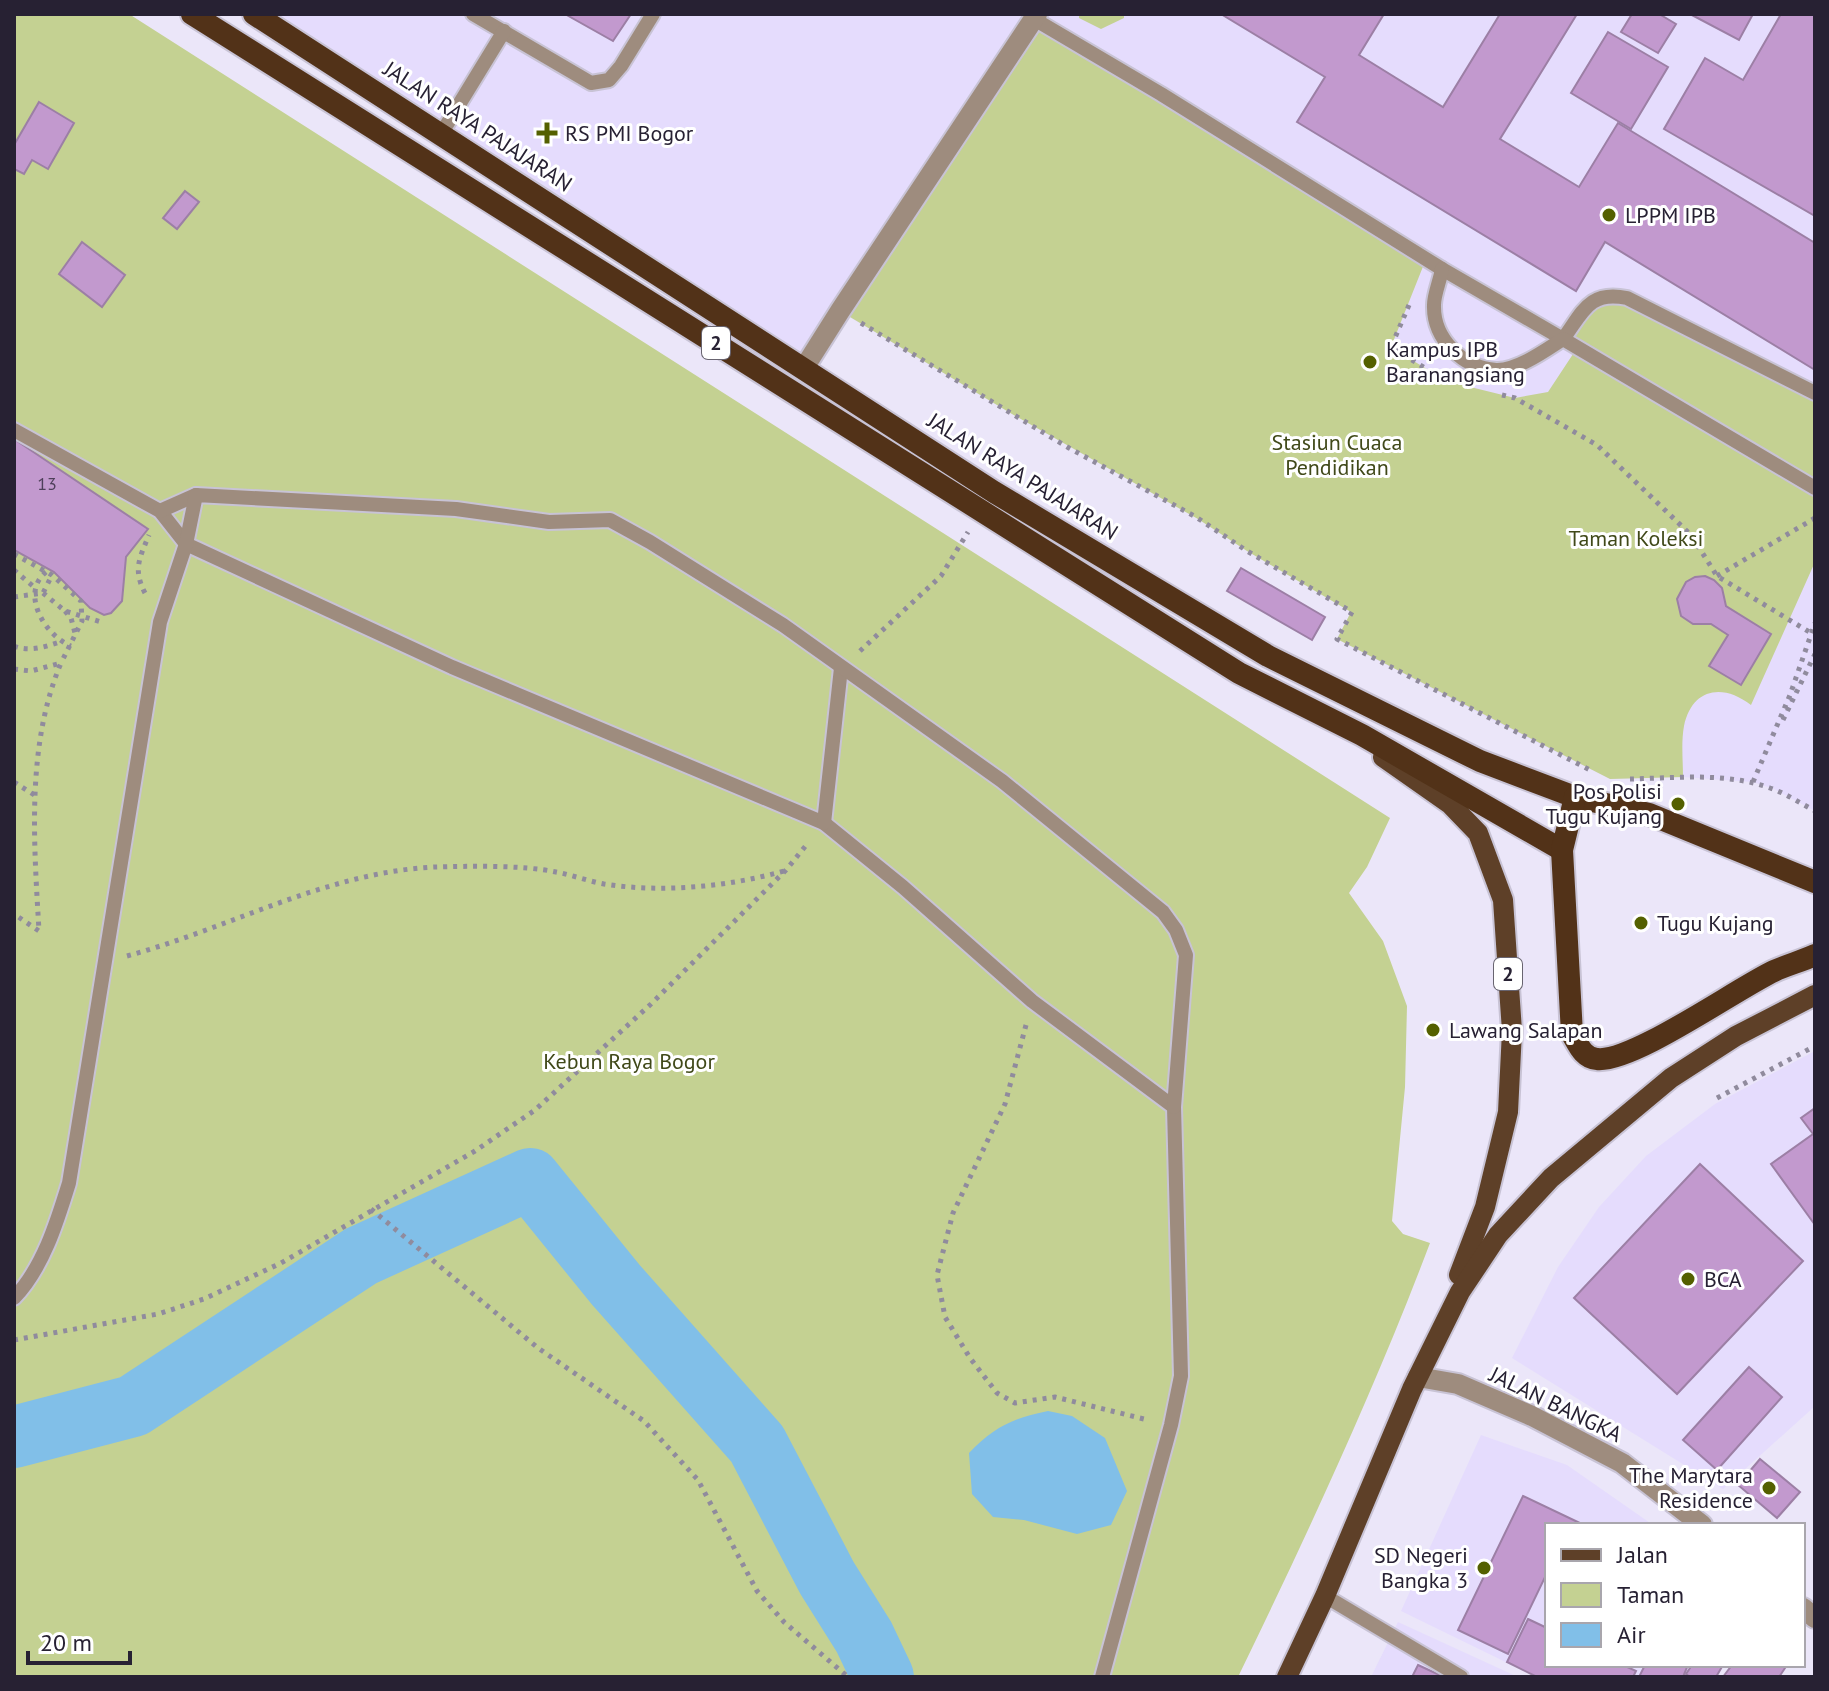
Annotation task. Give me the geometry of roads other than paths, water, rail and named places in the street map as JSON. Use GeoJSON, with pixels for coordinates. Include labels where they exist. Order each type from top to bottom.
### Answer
{"type":"FeatureCollection","features":[{"type":"Feature","properties":{"kind":"highway","name":"2"},"geometry":{"type":"LineString","coordinates":[[192,14],[1239,673],[1289,697],[1338,726]]}},
{"type":"Feature","properties":{"kind":"highway","name":"JALAN RAYA PAJAJARAN"},"geometry":{"type":"LineString","coordinates":[[254,14],[994,492],[1268,656],[1466,755],[1575,797],[1649,814],[1815,882]]}},
{"type":"Feature","properties":{"kind":"highway"},"geometry":{"type":"LineString","coordinates":[[1268,656],[1338,726],[1362,735],[1562,850]]}},
{"type":"Feature","properties":{"kind":"highway"},"geometry":{"type":"LineString","coordinates":[[1575,797],[1562,850],[1572,1034],[1582,1052],[1595,1059],[1628,1054],[1775,971],[1815,955]]}},
{"type":"Feature","properties":{"kind":"main road","name":"2"},"geometry":{"type":"LineString","coordinates":[[1287,1677],[1325,1596],[1454,1288],[1485,1207],[1508,1112],[1512,1031],[1503,900],[1478,833],[1450,804],[1338,726]]}},
{"type":"Feature","properties":{"kind":"main road","name":"2"},"geometry":{"type":"LineString","coordinates":[[1415,1383],[1481,1257],[1551,1178],[1671,1078],[1736,1036],[1815,995]]}},
{"type":"Feature","properties":{"kind":"street"},"geometry":{"type":"LineString","coordinates":[[804,368],[1036,17]]}},
{"type":"Feature","properties":{"kind":"street","name":"JALAN BANGKA"},"geometry":{"type":"LineString","coordinates":[[1415,1383],[1458,1384],[1532,1416],[1622,1463],[1699,1523]]}},
{"type":"Feature","properties":{"kind":"lane"},"geometry":{"type":"LineString","coordinates":[[473,14],[591,83],[609,80],[653,14]]}},
{"type":"Feature","properties":{"kind":"lane"},"geometry":{"type":"LineString","coordinates":[[1036,17],[1442,269],[1815,488]]}},
{"type":"Feature","properties":{"kind":"lane"},"geometry":{"type":"LineString","coordinates":[[441,134],[504,31]]}},
{"type":"Feature","properties":{"kind":"lane"},"geometry":{"type":"LineString","coordinates":[[1442,269],[1434,305],[1436,325],[1446,344],[1470,363],[1498,370],[1528,360],[1563,339],[1589,303],[1611,295],[1627,298],[1815,393]]}},
{"type":"Feature","properties":{"kind":"lane"},"geometry":{"type":"LineString","coordinates":[[14,430],[160,511],[186,544],[452,667],[824,823],[903,887],[1032,1001],[1174,1107]]}},
{"type":"Feature","properties":{"kind":"lane"},"geometry":{"type":"LineString","coordinates":[[160,511],[196,495],[456,509],[549,522],[610,520],[783,625],[1002,781],[1163,912],[1176,930],[1186,955],[1174,1107],[1181,1376],[1171,1425],[1103,1674]]}},
{"type":"Feature","properties":{"kind":"lane"},"geometry":{"type":"LineString","coordinates":[[14,1298],[24,1288],[53,1232],[69,1183],[160,622],[186,544],[196,495]]}},
{"type":"Feature","properties":{"kind":"lane"},"geometry":{"type":"LineString","coordinates":[[824,823],[841,668]]}},
{"type":"Feature","properties":{"kind":"lane"},"geometry":{"type":"LineString","coordinates":[[1325,1596],[1461,1677]]}},
{"type":"Feature","properties":{"kind":"water"},"geometry":{"type":"Polygon","coordinates":[[[1048,1411],[1072,1416],[1105,1438],[1127,1491],[1111,1525],[1077,1534],[1024,1520],[993,1517],[972,1494],[969,1453],[1005,1425],[1048,1411]]]}},
{"type":"Feature","properties":{"kind":"waterway"},"geometry":{"type":"LineString","coordinates":[[14,1437],[133,1406],[361,1256],[530,1179],[616,1285],[757,1444],[883,1677]]}},
{"type":"Feature","properties":{"kind":"place","name":"RS PMI Bogor"},"geometry":{"type":"Point","coordinates":[547,133]}},
{"type":"Feature","properties":{"kind":"place","name":"LPPM IPB"},"geometry":{"type":"Point","coordinates":[1609,215]}},
{"type":"Feature","properties":{"kind":"place","name":"Kampus IPB Baranangsiang"},"geometry":{"type":"Point","coordinates":[1370,362]}},
{"type":"Feature","properties":{"kind":"place","name":"Pos Polisi Tugu Kujang"},"geometry":{"type":"Point","coordinates":[1678,804]}},
{"type":"Feature","properties":{"kind":"place","name":"Tugu Kujang"},"geometry":{"type":"Point","coordinates":[1641,923]}},
{"type":"Feature","properties":{"kind":"place","name":"Lawang Salapan"},"geometry":{"type":"Point","coordinates":[1433,1030]}},
{"type":"Feature","properties":{"kind":"place","name":"BCA"},"geometry":{"type":"Point","coordinates":[1688,1279]}},
{"type":"Feature","properties":{"kind":"place","name":"The Marytara Residence"},"geometry":{"type":"Point","coordinates":[1769,1488]}},
{"type":"Feature","properties":{"kind":"place","name":"SD Negeri Bangka 3"},"geometry":{"type":"Point","coordinates":[1484,1568]}},
{"type":"Feature","properties":{"kind":"park label","name":"Stasiun Cuaca Pendidikan"},"geometry":{"type":"Point","coordinates":[1337,454]}},
{"type":"Feature","properties":{"kind":"park label","name":"Taman Koleksi"},"geometry":{"type":"Point","coordinates":[1636,538]}},
{"type":"Feature","properties":{"kind":"park label","name":"Kebun Raya Bogor"},"geometry":{"type":"Point","coordinates":[629,1061]}}]}
